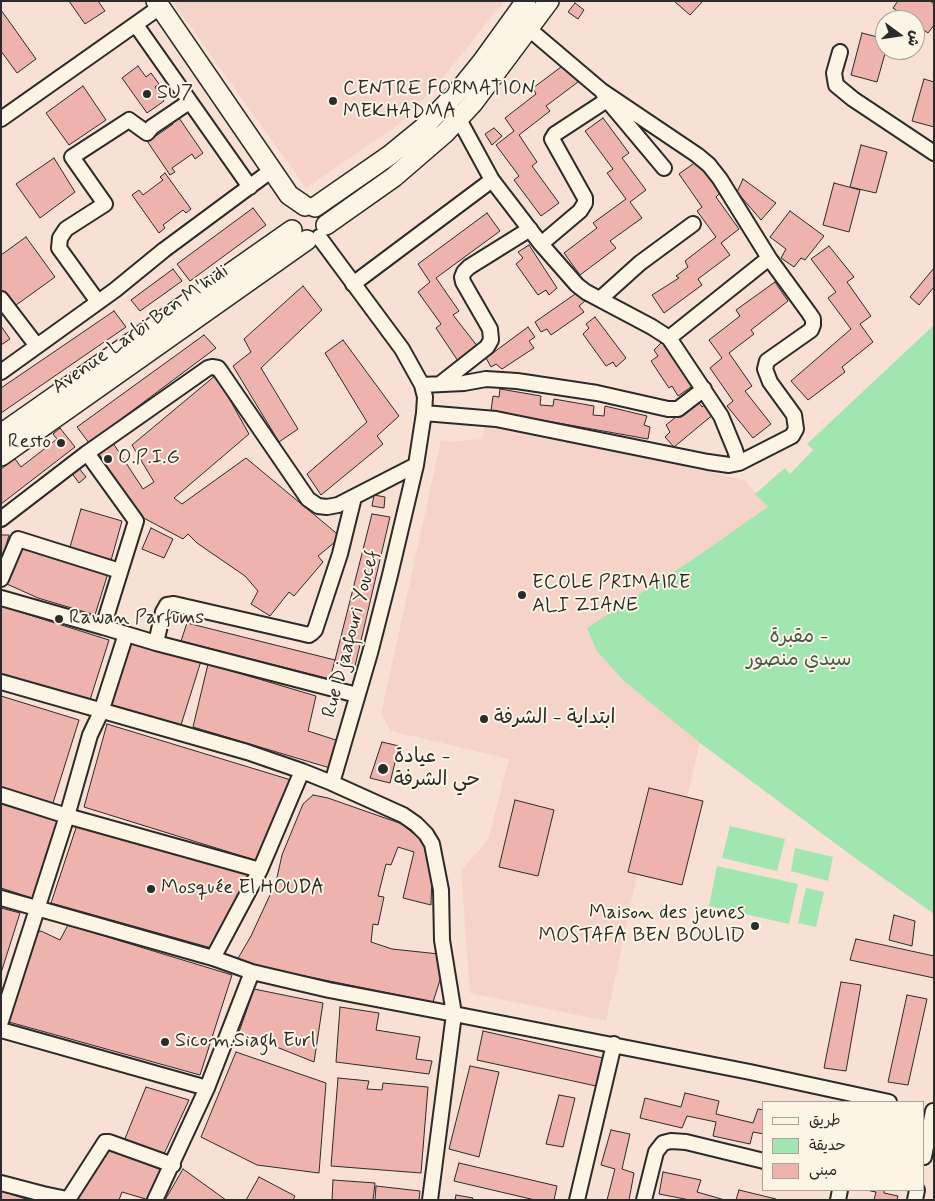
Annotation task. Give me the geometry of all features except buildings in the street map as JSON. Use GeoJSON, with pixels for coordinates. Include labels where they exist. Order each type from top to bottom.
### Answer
{"type":"FeatureCollection","features":[{"type":"Feature","properties":{"kind":"main road"},"geometry":{"type":"LineString","coordinates":[[307,231],[294,213],[298,209],[310,207],[405,144],[448,101],[482,62],[526,1]]}},
{"type":"Feature","properties":{"kind":"main road","name":"Avenue Larbi Ben M'hidi"},"geometry":{"type":"LineString","coordinates":[[1,434],[404,169],[428,149],[482,91],[549,1]]}},
{"type":"Feature","properties":{"kind":"main road"},"geometry":{"type":"LineString","coordinates":[[158,4],[290,195],[307,231]]}},
{"type":"Feature","properties":{"kind":"main road"},"geometry":{"type":"LineString","coordinates":[[290,195],[323,214],[307,231]]}},
{"type":"Feature","properties":{"kind":"main road","name":"Avenue Larbi Ben M'hidi"},"geometry":{"type":"LineString","coordinates":[[1,456],[307,231]]}},
{"type":"Feature","properties":{"kind":"street"},"geometry":{"type":"LineString","coordinates":[[1,119],[136,25],[158,4]]}},
{"type":"Feature","properties":{"kind":"street"},"geometry":{"type":"LineString","coordinates":[[136,25],[250,187]]}},
{"type":"Feature","properties":{"kind":"street"},"geometry":{"type":"LineString","coordinates":[[424,413],[496,418],[729,465],[739,463],[792,436],[796,429],[794,415],[770,382],[765,368],[768,361],[810,330],[814,325],[813,319],[769,258],[720,179],[709,165],[697,155],[604,95],[529,29]]}},
{"type":"Feature","properties":{"kind":"street"},"geometry":{"type":"LineString","coordinates":[[840,52],[834,73],[836,85],[853,99],[934,154]]}},
{"type":"Feature","properties":{"kind":"street"},"geometry":{"type":"LineString","coordinates":[[604,95],[664,168]]}},
{"type":"Feature","properties":{"kind":"street"},"geometry":{"type":"LineString","coordinates":[[541,244],[580,211],[585,203],[585,198],[552,139],[555,134],[604,95]]}},
{"type":"Feature","properties":{"kind":"street"},"geometry":{"type":"LineString","coordinates":[[448,101],[492,180],[541,244],[577,285],[586,292],[669,338],[721,416],[736,450],[739,463]]}},
{"type":"Feature","properties":{"kind":"street"},"geometry":{"type":"LineString","coordinates":[[98,302],[59,248],[60,238],[66,229],[105,204],[72,157],[129,120],[147,133],[152,127],[189,102]]}},
{"type":"Feature","properties":{"kind":"street"},"geometry":{"type":"LineString","coordinates":[[1,372],[98,302],[215,211],[272,170]]}},
{"type":"Feature","properties":{"kind":"street"},"geometry":{"type":"LineString","coordinates":[[353,284],[492,180]]}},
{"type":"Feature","properties":{"kind":"street"},"geometry":{"type":"LineString","coordinates":[[600,299],[640,263],[693,224]]}},
{"type":"Feature","properties":{"kind":"street"},"geometry":{"type":"LineString","coordinates":[[440,384],[487,348],[491,340],[490,329],[462,282],[464,272],[530,229]]}},
{"type":"Feature","properties":{"kind":"street","name":"Rue Djaafouri Youcef"},"geometry":{"type":"LineString","coordinates":[[307,231],[353,284],[402,348],[422,386],[424,397],[424,413],[416,465],[370,653],[332,784]]}},
{"type":"Feature","properties":{"kind":"street"},"geometry":{"type":"LineString","coordinates":[[669,338],[769,258]]}},
{"type":"Feature","properties":{"kind":"street"},"geometry":{"type":"LineString","coordinates":[[1,299],[37,346]]}},
{"type":"Feature","properties":{"kind":"street"},"geometry":{"type":"LineString","coordinates":[[1,519],[87,454],[208,368],[218,368],[308,499],[318,506],[338,505],[416,465]]}},
{"type":"Feature","properties":{"kind":"street"},"geometry":{"type":"LineString","coordinates":[[422,386],[486,379],[517,381],[597,394],[668,410],[678,409],[704,388]]}},
{"type":"Feature","properties":{"kind":"street"},"geometry":{"type":"LineString","coordinates":[[87,454],[136,521],[103,626]]}},
{"type":"Feature","properties":{"kind":"street"},"geometry":{"type":"LineString","coordinates":[[156,644],[163,612],[167,606],[174,604],[309,635],[312,633],[315,630],[340,554],[354,497]]}},
{"type":"Feature","properties":{"kind":"street"},"geometry":{"type":"LineString","coordinates":[[1,578],[18,539],[120,572]]}},
{"type":"Feature","properties":{"kind":"street"},"geometry":{"type":"LineString","coordinates":[[1,598],[103,626],[156,644],[357,695]]}},
{"type":"Feature","properties":{"kind":"street"},"geometry":{"type":"LineString","coordinates":[[1,1021],[67,816],[90,735],[101,712],[126,634]]}},
{"type":"Feature","properties":{"kind":"street"},"geometry":{"type":"LineString","coordinates":[[1,682],[246,752],[302,771],[403,815],[426,834],[432,844],[437,864],[441,890],[442,940],[454,1014],[430,1200]]}},
{"type":"Feature","properties":{"kind":"street"},"geometry":{"type":"LineString","coordinates":[[212,958],[260,870],[302,771]]}},
{"type":"Feature","properties":{"kind":"street"},"geometry":{"type":"LineString","coordinates":[[1,795],[67,816],[260,870]]}},
{"type":"Feature","properties":{"kind":"street"},"geometry":{"type":"LineString","coordinates":[[1,898],[212,958],[252,972],[329,990],[614,1044],[750,1072],[860,1099],[879,1101]]}},
{"type":"Feature","properties":{"kind":"street"},"geometry":{"type":"LineString","coordinates":[[155,1200],[208,1088],[252,972]]}},
{"type":"Feature","properties":{"kind":"street"},"geometry":{"type":"LineString","coordinates":[[1,1030],[208,1088]]}},
{"type":"Feature","properties":{"kind":"street"},"geometry":{"type":"LineString","coordinates":[[577,1200],[614,1044]]}},
{"type":"Feature","properties":{"kind":"street"},"geometry":{"type":"LineString","coordinates":[[925,1152],[934,1111]]}},
{"type":"Feature","properties":{"kind":"street"},"geometry":{"type":"LineString","coordinates":[[644,1200],[656,1152],[663,1143],[671,1141],[686,1142],[762,1161]]}},
{"type":"Feature","properties":{"kind":"street"},"geometry":{"type":"LineString","coordinates":[[1,1183],[67,1199],[105,1142],[173,1165]]}},
{"type":"Feature","properties":{"kind":"shaded area","name":"CENTRE FORMATION MEKHADMA"},"geometry":{"type":"Polygon","coordinates":[[[172,1],[504,1],[441,80],[402,122],[306,188],[172,1]]]}},
{"type":"Feature","properties":{"kind":"shaded area"},"geometry":{"type":"Polygon","coordinates":[[[486,423],[744,480],[769,507],[689,562],[625,682],[700,743],[687,797],[703,801],[682,885],[637,875],[606,1021],[470,993],[461,871],[488,840],[509,759],[391,731],[381,714],[441,440],[451,442],[482,439],[486,423]]]}},
{"type":"Feature","properties":{"kind":"green space","name":"مقبرة - سيدي منصور"},"geometry":{"type":"Polygon","coordinates":[[[934,325],[934,914],[700,743],[625,682],[597,651],[587,628],[689,562],[768,507],[755,494],[785,468],[790,474],[813,450],[807,444],[934,325]]]}},
{"type":"Feature","properties":{"kind":"green space"},"geometry":{"type":"Polygon","coordinates":[[[730,826],[785,839],[777,871],[722,858],[730,826]]]}},
{"type":"Feature","properties":{"kind":"green space"},"geometry":{"type":"Polygon","coordinates":[[[795,848],[833,857],[828,881],[791,871],[795,848]]]}},
{"type":"Feature","properties":{"kind":"green space"},"geometry":{"type":"Polygon","coordinates":[[[717,866],[798,884],[789,924],[709,906],[717,866]]]}},
{"type":"Feature","properties":{"kind":"green space"},"geometry":{"type":"Polygon","coordinates":[[[806,888],[824,892],[816,927],[798,923],[806,888]]]}},
{"type":"Feature","properties":{"kind":"place","name":"SU7"},"geometry":{"type":"Point","coordinates":[147,94]}},
{"type":"Feature","properties":{"kind":"place","name":"CENTRE FORMATION MEKHADMA"},"geometry":{"type":"Point","coordinates":[333,101]}},
{"type":"Feature","properties":{"kind":"place","name":"Resto"},"geometry":{"type":"Point","coordinates":[61,443]}},
{"type":"Feature","properties":{"kind":"place","name":"O.P.I.G"},"geometry":{"type":"Point","coordinates":[108,459]}},
{"type":"Feature","properties":{"kind":"place","name":"ECOLE PRIMAIRE ALI ZIANE"},"geometry":{"type":"Point","coordinates":[522,595]}},
{"type":"Feature","properties":{"kind":"place","name":"Rawan Parfums"},"geometry":{"type":"Point","coordinates":[59,619]}},
{"type":"Feature","properties":{"kind":"place","name":"ابتداية - الشرفة"},"geometry":{"type":"Point","coordinates":[484,719]}},
{"type":"Feature","properties":{"kind":"place","name":"عيادة - حي الشرفة"},"geometry":{"type":"Point","coordinates":[383,769]}},
{"type":"Feature","properties":{"kind":"place","name":"Mosquée El HOUDA"},"geometry":{"type":"Point","coordinates":[151,889]}},
{"type":"Feature","properties":{"kind":"place","name":"Maison des jeunes MOSTAFA BEN BOULID"},"geometry":{"type":"Point","coordinates":[755,926]}},
{"type":"Feature","properties":{"kind":"place","name":"Sicom.Siagh Eurl"},"geometry":{"type":"Point","coordinates":[165,1042]}}]}
